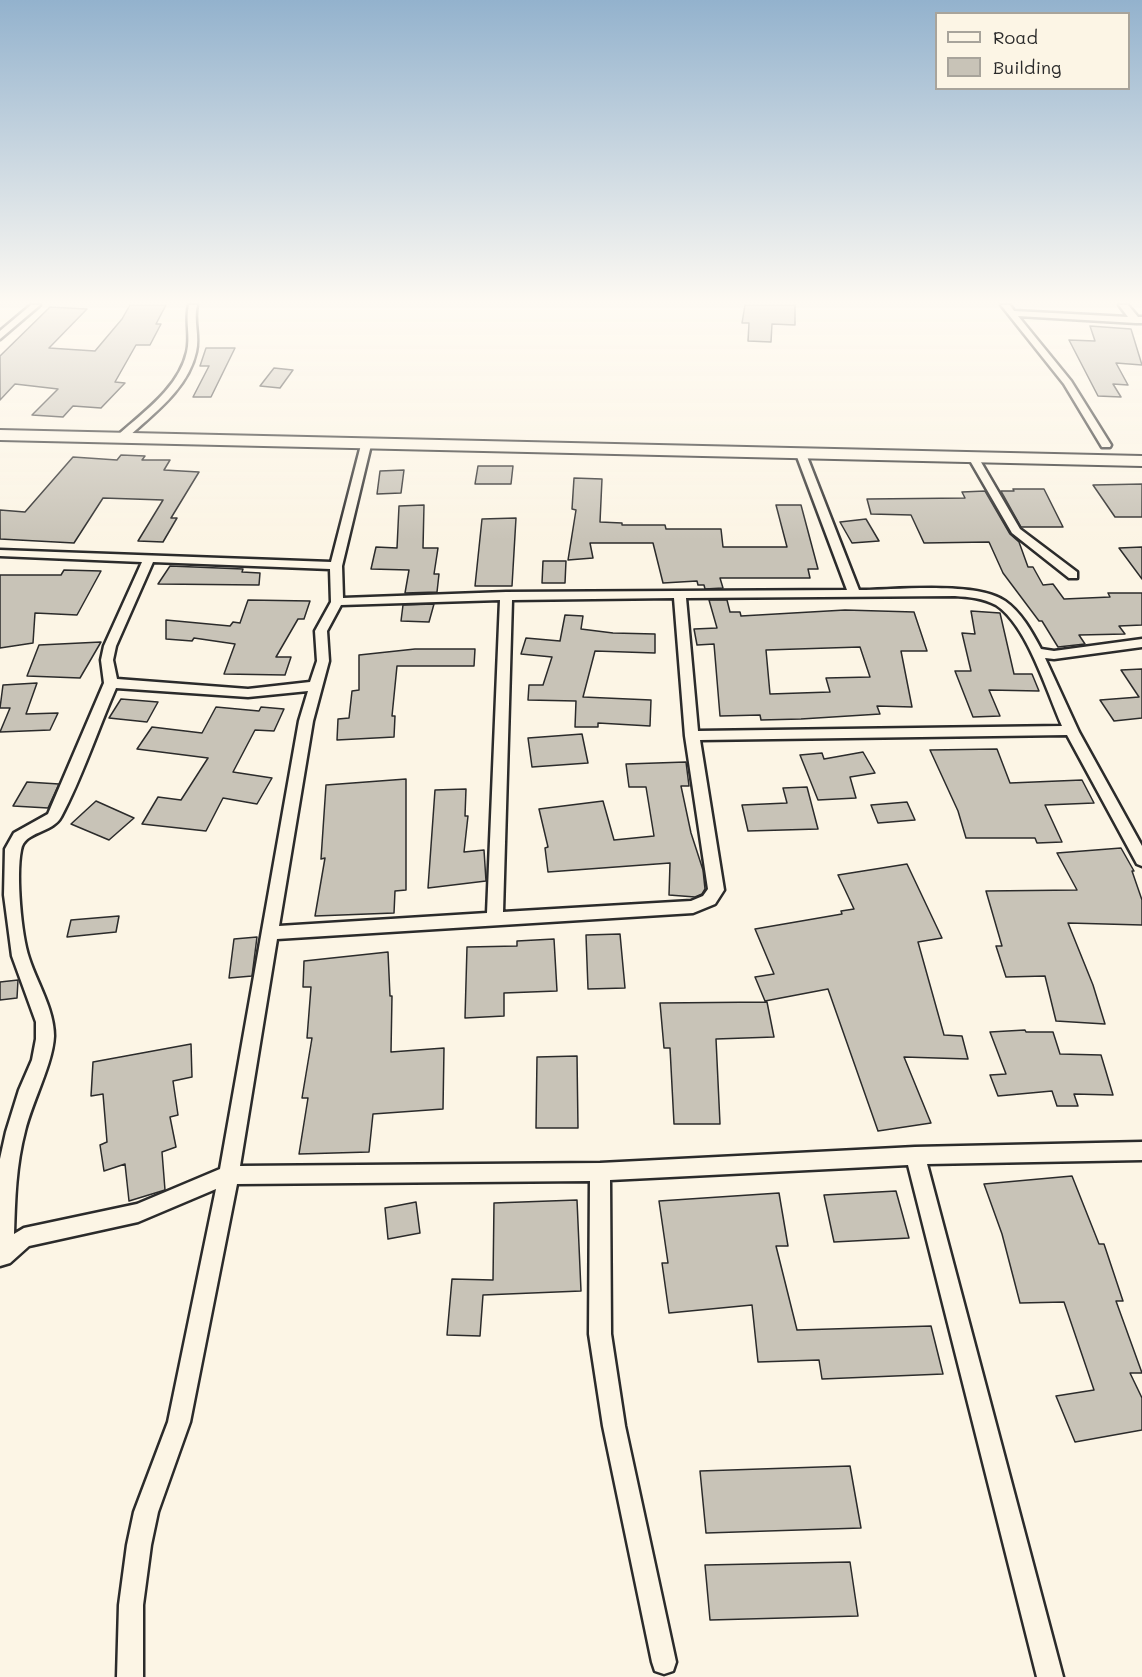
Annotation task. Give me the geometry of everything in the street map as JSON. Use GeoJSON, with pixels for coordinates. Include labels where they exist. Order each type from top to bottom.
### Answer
{"type":"FeatureCollection","features":[{"type":"Feature","properties":{"kind":"main road"},"geometry":{"type":"LineString","coordinates":[[0,423],[366,445],[1142,461]]}},
{"type":"Feature","properties":{"kind":"main road"},"geometry":{"type":"LineString","coordinates":[[0,435],[129,431],[1142,447]]}},
{"type":"Feature","properties":{"kind":"street"},"geometry":{"type":"LineString","coordinates":[[129,431],[174,383]]}},
{"type":"Feature","properties":{"kind":"street"},"geometry":{"type":"LineString","coordinates":[[1068,383],[1106,446]]}},
{"type":"Feature","properties":{"kind":"street"},"geometry":{"type":"LineString","coordinates":[[130,1677],[130,1605],[139,1545],[146,1512],[179,1422],[229,1175],[268,933],[306,721],[323,661],[321,631],[337,602],[336,566],[366,445]]}},
{"type":"Feature","properties":{"kind":"street"},"geometry":{"type":"LineString","coordinates":[[801,454],[854,593]]}},
{"type":"Feature","properties":{"kind":"street"},"geometry":{"type":"LineString","coordinates":[[973,457],[1016,531],[1073,575]]}},
{"type":"Feature","properties":{"kind":"street"},"geometry":{"type":"LineString","coordinates":[[0,553],[150,557],[336,566]]}},
{"type":"Feature","properties":{"kind":"street"},"geometry":{"type":"LineString","coordinates":[[2,1256],[6,1176],[15,1132],[28,1090],[41,1060],[45,1039],[45,1022],[20,956],[12,895],[13,849],[20,837],[54,817],[111,683],[107,660],[110,646],[150,557]]}},
{"type":"Feature","properties":{"kind":"street"},"geometry":{"type":"LineString","coordinates":[[337,602],[506,596],[854,593],[970,593],[985,596],[1002,604],[1017,621],[1035,652],[1071,730],[1142,861]]}},
{"type":"Feature","properties":{"kind":"street"},"geometry":{"type":"LineString","coordinates":[[268,933],[693,907],[709,900],[716,890],[692,736],[680,595]]}},
{"type":"Feature","properties":{"kind":"street"},"geometry":{"type":"LineString","coordinates":[[495,918],[506,596]]}},
{"type":"Feature","properties":{"kind":"street"},"geometry":{"type":"LineString","coordinates":[[1035,652],[1054,655],[1142,643]]}},
{"type":"Feature","properties":{"kind":"street"},"geometry":{"type":"LineString","coordinates":[[111,683],[248,693],[316,686]]}},
{"type":"Feature","properties":{"kind":"street"},"geometry":{"type":"LineString","coordinates":[[692,736],[1071,730]]}},
{"type":"Feature","properties":{"kind":"street"},"geometry":{"type":"LineString","coordinates":[[2,1256],[24,1239],[138,1213],[229,1175],[600,1172],[915,1156],[1142,1151]]}},
{"type":"Feature","properties":{"kind":"street"},"geometry":{"type":"LineString","coordinates":[[915,1156],[1050,1677]]}},
{"type":"Feature","properties":{"kind":"street"},"geometry":{"type":"LineString","coordinates":[[600,1172],[600,1334],[614,1426],[664,1662]]}},
{"type":"Feature","properties":{"kind":"building"},"geometry":{"type":"Polygon","coordinates":[[[0,383],[125,383],[101,408],[73,406],[63,417],[32,415],[58,389],[15,384],[0,400],[0,383]]]}},
{"type":"Feature","properties":{"kind":"building"},"geometry":{"type":"Polygon","coordinates":[[[200,383],[218,383],[211,397],[193,397],[200,383]]]}},
{"type":"Feature","properties":{"kind":"building"},"geometry":{"type":"Polygon","coordinates":[[[262,383],[283,383],[280,388],[260,386],[262,383]]]}},
{"type":"Feature","properties":{"kind":"building"},"geometry":{"type":"Polygon","coordinates":[[[1091,383],[1127,383],[1128,385],[1113,384],[1121,397],[1098,396],[1091,383]]]}},
{"type":"Feature","properties":{"kind":"building"},"geometry":{"type":"Polygon","coordinates":[[[121,455],[145,456],[142,460],[170,460],[164,470],[199,472],[171,518],[177,518],[163,542],[138,541],[163,500],[103,498],[74,543],[0,539],[0,510],[25,512],[73,457],[117,460],[121,455]]]}},
{"type":"Feature","properties":{"kind":"building"},"geometry":{"type":"Polygon","coordinates":[[[478,466],[513,466],[511,484],[475,484],[478,466]]]}},
{"type":"Feature","properties":{"kind":"building"},"geometry":{"type":"Polygon","coordinates":[[[404,470],[401,493],[377,494],[380,471],[404,470]]]}},
{"type":"Feature","properties":{"kind":"building"},"geometry":{"type":"Polygon","coordinates":[[[574,478],[602,479],[600,522],[622,523],[622,525],[665,525],[666,529],[721,529],[723,547],[787,547],[776,505],[801,505],[818,569],[808,569],[810,578],[720,578],[723,588],[705,589],[704,585],[698,585],[697,581],[663,583],[653,543],[590,543],[593,558],[568,560],[576,510],[572,509],[574,478]]]}},
{"type":"Feature","properties":{"kind":"building"},"geometry":{"type":"Polygon","coordinates":[[[1142,484],[1142,517],[1115,517],[1093,485],[1142,484]]]}},
{"type":"Feature","properties":{"kind":"building"},"geometry":{"type":"Polygon","coordinates":[[[1013,489],[1044,489],[1063,527],[1021,527],[1001,491],[1014,491],[1013,489]]]}},
{"type":"Feature","properties":{"kind":"building"},"geometry":{"type":"Polygon","coordinates":[[[985,491],[1010,534],[1019,542],[1028,567],[1033,567],[1043,585],[1053,584],[1064,599],[1110,597],[1108,593],[1142,593],[1142,625],[1119,626],[1125,634],[1079,635],[1085,644],[1058,647],[1042,621],[1039,621],[1003,573],[989,542],[924,543],[911,515],[871,514],[867,499],[965,498],[962,492],[985,491]]]}},
{"type":"Feature","properties":{"kind":"building"},"geometry":{"type":"Polygon","coordinates":[[[424,505],[423,548],[438,548],[434,574],[439,574],[437,592],[405,593],[409,570],[371,569],[376,547],[397,548],[399,506],[424,505]]]}},
{"type":"Feature","properties":{"kind":"building"},"geometry":{"type":"Polygon","coordinates":[[[516,518],[512,586],[475,586],[482,519],[516,518]]]}},
{"type":"Feature","properties":{"kind":"building"},"geometry":{"type":"Polygon","coordinates":[[[866,519],[879,541],[852,543],[840,522],[866,519]]]}},
{"type":"Feature","properties":{"kind":"building"},"geometry":{"type":"Polygon","coordinates":[[[1142,547],[1142,579],[1119,548],[1142,547]]]}},
{"type":"Feature","properties":{"kind":"building"},"geometry":{"type":"Polygon","coordinates":[[[543,561],[566,561],[565,583],[542,583],[543,561]]]}},
{"type":"Feature","properties":{"kind":"building"},"geometry":{"type":"Polygon","coordinates":[[[170,566],[243,569],[242,572],[260,573],[259,585],[158,584],[170,566]]]}},
{"type":"Feature","properties":{"kind":"building"},"geometry":{"type":"Polygon","coordinates":[[[64,570],[101,571],[77,615],[35,613],[33,643],[0,648],[0,575],[61,575],[64,570]]]}},
{"type":"Feature","properties":{"kind":"building"},"geometry":{"type":"Polygon","coordinates":[[[248,600],[310,601],[304,619],[298,619],[276,657],[291,657],[285,675],[224,674],[235,644],[194,638],[192,641],[166,639],[166,620],[230,626],[233,622],[240,623],[248,600]]]}},
{"type":"Feature","properties":{"kind":"building"},"geometry":{"type":"Polygon","coordinates":[[[709,600],[727,600],[730,612],[740,612],[741,616],[845,610],[914,612],[927,651],[901,651],[912,707],[877,706],[880,714],[801,719],[761,720],[760,715],[720,716],[714,644],[697,645],[694,629],[717,628],[709,600]],[[860,647],[766,650],[770,694],[830,692],[826,678],[870,677],[860,647]]]}},
{"type":"Feature","properties":{"kind":"building"},"geometry":{"type":"Polygon","coordinates":[[[434,604],[429,622],[401,621],[403,605],[434,604]]]}},
{"type":"Feature","properties":{"kind":"building"},"geometry":{"type":"Polygon","coordinates":[[[971,611],[1000,613],[1014,674],[1032,674],[1039,691],[989,690],[1000,716],[973,717],[955,671],[971,671],[962,633],[975,634],[971,611]]]}},
{"type":"Feature","properties":{"kind":"building"},"geometry":{"type":"Polygon","coordinates":[[[565,615],[583,616],[581,629],[613,633],[655,634],[655,653],[595,651],[583,697],[651,700],[650,726],[598,723],[598,727],[575,727],[576,701],[528,700],[529,685],[543,685],[552,657],[521,654],[526,638],[560,641],[565,615]]]}},
{"type":"Feature","properties":{"kind":"building"},"geometry":{"type":"Polygon","coordinates":[[[101,642],[80,678],[27,676],[39,645],[101,642]]]}},
{"type":"Feature","properties":{"kind":"building"},"geometry":{"type":"Polygon","coordinates":[[[415,649],[475,649],[474,666],[397,666],[392,716],[395,716],[394,737],[337,740],[338,719],[349,718],[352,691],[359,690],[359,655],[415,649]]]}},
{"type":"Feature","properties":{"kind":"building"},"geometry":{"type":"Polygon","coordinates":[[[1142,669],[1142,718],[1114,721],[1100,700],[1139,697],[1121,670],[1142,669]]]}},
{"type":"Feature","properties":{"kind":"building"},"geometry":{"type":"Polygon","coordinates":[[[37,683],[26,714],[58,713],[50,730],[0,732],[10,708],[0,708],[3,685],[37,683]]]}},
{"type":"Feature","properties":{"kind":"building"},"geometry":{"type":"Polygon","coordinates":[[[121,699],[158,702],[147,722],[109,718],[121,699]]]}},
{"type":"Feature","properties":{"kind":"building"},"geometry":{"type":"Polygon","coordinates":[[[216,707],[259,711],[261,707],[284,709],[274,731],[255,730],[233,772],[272,778],[257,804],[223,798],[206,831],[142,824],[158,797],[181,800],[208,758],[137,749],[152,727],[202,733],[216,707]]]}},
{"type":"Feature","properties":{"kind":"building"},"geometry":{"type":"Polygon","coordinates":[[[582,734],[588,763],[532,767],[528,738],[582,734]]]}},
{"type":"Feature","properties":{"kind":"building"},"geometry":{"type":"Polygon","coordinates":[[[997,749],[1010,783],[1082,780],[1094,803],[1045,805],[1062,842],[1037,843],[1035,838],[966,838],[958,811],[930,750],[997,749]]]}},
{"type":"Feature","properties":{"kind":"building"},"geometry":{"type":"Polygon","coordinates":[[[863,752],[875,773],[850,777],[856,798],[818,800],[800,755],[822,753],[824,759],[863,752]]]}},
{"type":"Feature","properties":{"kind":"building"},"geometry":{"type":"Polygon","coordinates":[[[686,762],[689,786],[681,786],[691,833],[703,870],[705,889],[702,894],[695,897],[669,895],[670,863],[548,872],[545,848],[548,847],[539,809],[603,801],[614,840],[654,836],[646,787],[629,787],[626,764],[686,762]]]}},
{"type":"Feature","properties":{"kind":"building"},"geometry":{"type":"Polygon","coordinates":[[[406,779],[406,890],[395,891],[394,913],[315,916],[325,858],[321,859],[326,785],[406,779]]]}},
{"type":"Feature","properties":{"kind":"building"},"geometry":{"type":"Polygon","coordinates":[[[27,782],[59,784],[48,808],[13,806],[27,782]]]}},
{"type":"Feature","properties":{"kind":"building"},"geometry":{"type":"Polygon","coordinates":[[[807,787],[818,829],[748,831],[742,805],[787,803],[783,788],[807,787]]]}},
{"type":"Feature","properties":{"kind":"building"},"geometry":{"type":"Polygon","coordinates":[[[466,789],[465,816],[468,816],[464,852],[484,850],[486,881],[428,888],[435,790],[466,789]]]}},
{"type":"Feature","properties":{"kind":"building"},"geometry":{"type":"Polygon","coordinates":[[[96,801],[134,818],[109,840],[71,824],[96,801]]]}},
{"type":"Feature","properties":{"kind":"building"},"geometry":{"type":"Polygon","coordinates":[[[907,802],[915,820],[878,823],[871,805],[907,802]]]}},
{"type":"Feature","properties":{"kind":"building"},"geometry":{"type":"Polygon","coordinates":[[[1121,848],[1134,871],[1132,871],[1142,900],[1142,925],[1068,923],[1093,985],[1105,1024],[1056,1021],[1045,976],[1006,977],[996,946],[1002,946],[986,891],[1077,890],[1057,853],[1121,848]]]}},
{"type":"Feature","properties":{"kind":"building"},"geometry":{"type":"Polygon","coordinates":[[[907,864],[942,938],[918,942],[944,1035],[962,1036],[968,1059],[904,1057],[931,1123],[878,1131],[828,989],[765,1001],[755,977],[774,974],[755,929],[842,914],[841,911],[854,909],[838,875],[907,864]]]}},
{"type":"Feature","properties":{"kind":"building"},"geometry":{"type":"Polygon","coordinates":[[[119,916],[116,932],[67,937],[71,920],[119,916]]]}},
{"type":"Feature","properties":{"kind":"building"},"geometry":{"type":"Polygon","coordinates":[[[620,934],[625,988],[588,989],[586,935],[620,934]]]}},
{"type":"Feature","properties":{"kind":"building"},"geometry":{"type":"Polygon","coordinates":[[[257,937],[252,976],[229,978],[234,939],[257,937]]]}},
{"type":"Feature","properties":{"kind":"building"},"geometry":{"type":"Polygon","coordinates":[[[554,939],[557,991],[504,993],[504,1016],[465,1018],[467,947],[517,946],[517,941],[554,939]]]}},
{"type":"Feature","properties":{"kind":"building"},"geometry":{"type":"Polygon","coordinates":[[[388,952],[390,996],[392,996],[391,1052],[444,1048],[443,1109],[373,1114],[369,1152],[299,1154],[308,1098],[302,1098],[312,1038],[307,1038],[311,987],[303,987],[304,961],[388,952]]]}},
{"type":"Feature","properties":{"kind":"building"},"geometry":{"type":"Polygon","coordinates":[[[18,980],[17,998],[0,1000],[0,982],[18,980]]]}},
{"type":"Feature","properties":{"kind":"building"},"geometry":{"type":"Polygon","coordinates":[[[767,1002],[774,1037],[716,1039],[720,1124],[674,1124],[670,1048],[664,1048],[660,1003],[767,1002]]]}},
{"type":"Feature","properties":{"kind":"building"},"geometry":{"type":"Polygon","coordinates":[[[1025,1030],[1026,1032],[1053,1032],[1060,1054],[1101,1055],[1113,1095],[1074,1094],[1078,1106],[1057,1106],[1052,1091],[998,1096],[990,1075],[1006,1074],[990,1032],[1025,1030]]]}},
{"type":"Feature","properties":{"kind":"building"},"geometry":{"type":"Polygon","coordinates":[[[191,1044],[192,1077],[173,1081],[178,1115],[170,1117],[176,1147],[162,1152],[165,1190],[129,1201],[125,1164],[104,1171],[100,1145],[107,1142],[103,1094],[91,1096],[93,1062],[191,1044]]]}},
{"type":"Feature","properties":{"kind":"building"},"geometry":{"type":"Polygon","coordinates":[[[577,1056],[578,1128],[536,1128],[537,1057],[577,1056]]]}},
{"type":"Feature","properties":{"kind":"building"},"geometry":{"type":"Polygon","coordinates":[[[1072,1176],[1099,1244],[1104,1244],[1123,1301],[1116,1301],[1142,1373],[1130,1373],[1142,1398],[1142,1430],[1075,1442],[1056,1396],[1094,1390],[1064,1302],[1020,1303],[1002,1234],[984,1184],[1072,1176]]]}},
{"type":"Feature","properties":{"kind":"building"},"geometry":{"type":"Polygon","coordinates":[[[896,1191],[909,1238],[834,1242],[824,1195],[896,1191]]]}},
{"type":"Feature","properties":{"kind":"building"},"geometry":{"type":"Polygon","coordinates":[[[779,1193],[788,1246],[776,1246],[797,1330],[931,1326],[943,1374],[822,1379],[819,1360],[758,1362],[752,1305],[669,1313],[662,1263],[668,1263],[659,1201],[779,1193]]]}},
{"type":"Feature","properties":{"kind":"building"},"geometry":{"type":"Polygon","coordinates":[[[577,1200],[581,1291],[483,1295],[480,1336],[447,1335],[452,1279],[493,1280],[494,1203],[577,1200]]]}},
{"type":"Feature","properties":{"kind":"building"},"geometry":{"type":"Polygon","coordinates":[[[416,1202],[420,1233],[388,1239],[385,1208],[416,1202]]]}},
{"type":"Feature","properties":{"kind":"building"},"geometry":{"type":"Polygon","coordinates":[[[850,1466],[861,1528],[706,1533],[700,1471],[850,1466]]]}},
{"type":"Feature","properties":{"kind":"building"},"geometry":{"type":"Polygon","coordinates":[[[850,1562],[858,1616],[710,1620],[705,1565],[850,1562]]]}}]}
